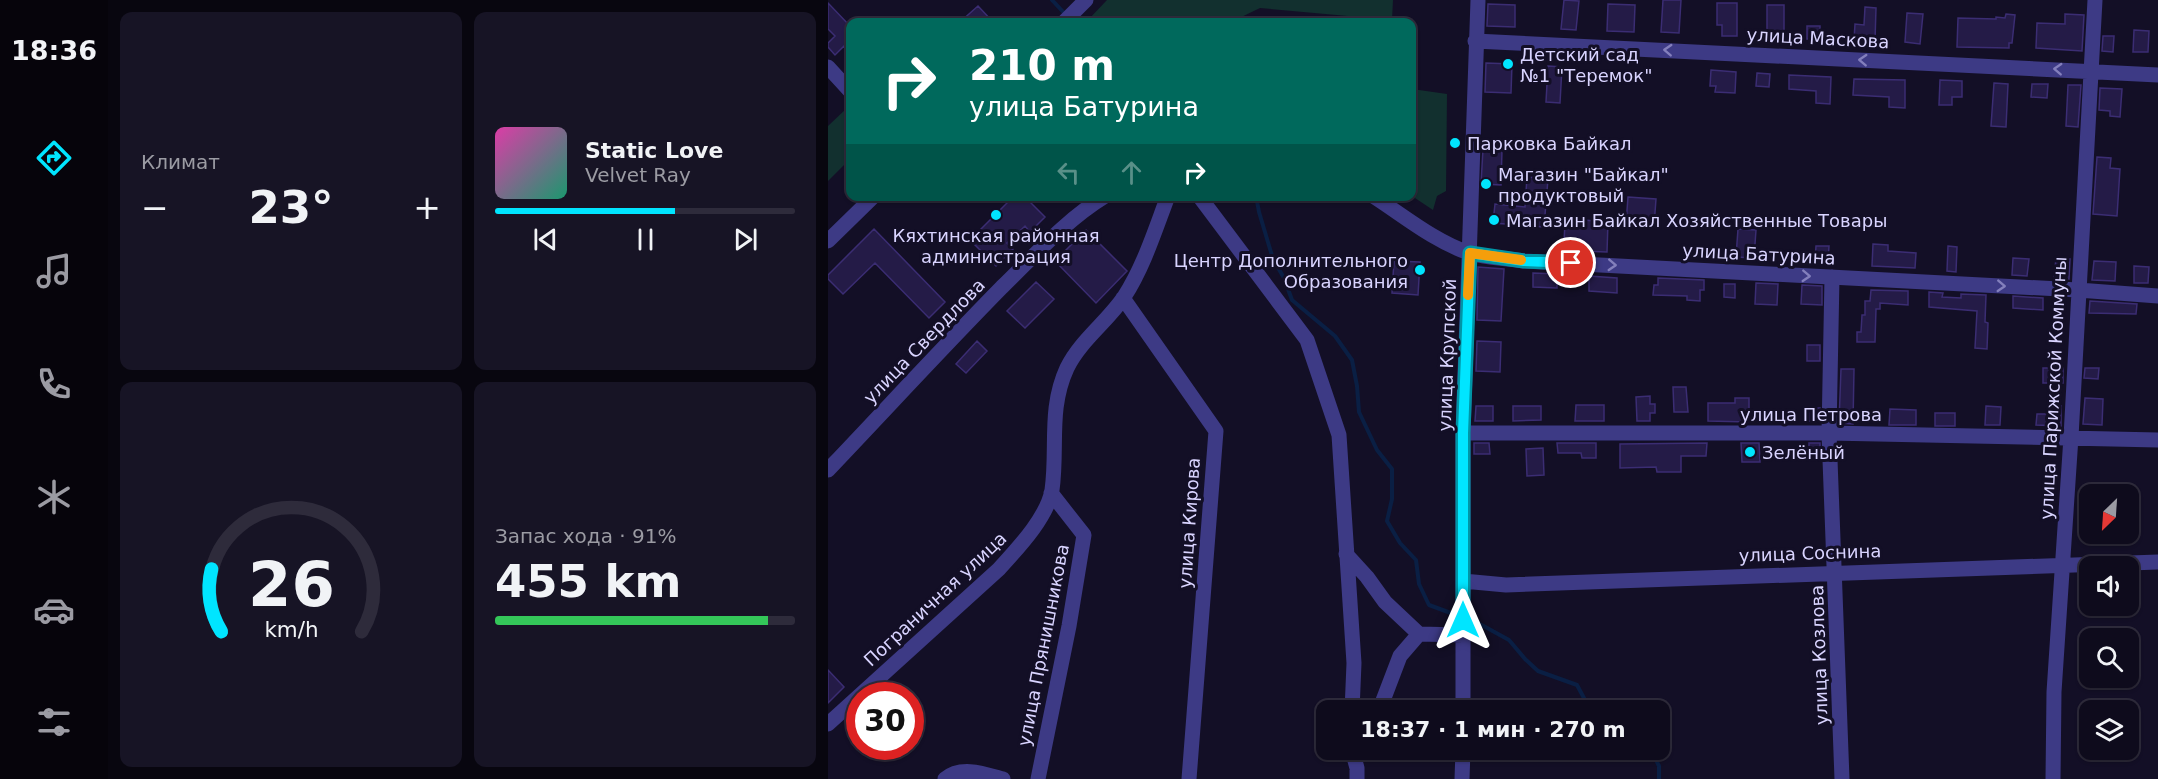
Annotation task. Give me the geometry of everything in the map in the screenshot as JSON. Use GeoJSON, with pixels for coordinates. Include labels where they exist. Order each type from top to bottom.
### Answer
{"type":"FeatureCollection","features":[{"type":"Feature","properties":{"kind":"street","name":"улица Крупской"},"geometry":{"type":"LineString","coordinates":[[1463,700],[1463,433],[1478,0]]}},
{"type":"Feature","properties":{"kind":"street","name":"улица Парижской Коммуны"},"geometry":{"type":"LineString","coordinates":[[2052,779],[2054,692],[2071,437],[2095,0]]}},
{"type":"Feature","properties":{"kind":"street"},"geometry":{"type":"LineString","coordinates":[[1068,18],[1082,4]]}},
{"type":"Feature","properties":{"kind":"street","name":"улица Маскова"},"geometry":{"type":"LineString","coordinates":[[1475,41],[2158,75]]}},
{"type":"Feature","properties":{"kind":"street"},"geometry":{"type":"LineString","coordinates":[[828,67],[846,87]]}},
{"type":"Feature","properties":{"kind":"street"},"geometry":{"type":"LineString","coordinates":[[828,242],[869,201]]}},
{"type":"Feature","properties":{"kind":"street","name":"улица Свердлова"},"geometry":{"type":"LineString","coordinates":[[828,470],[1032,258],[1083,210],[1097,201]]}},
{"type":"Feature","properties":{"kind":"street","name":"Пограничная улица"},"geometry":{"type":"LineString","coordinates":[[828,724],[999,569],[1018,549],[1040,517],[1052,493],[1056,402],[1068,367],[1091,334],[1123,298],[1153,238],[1166,201]]}},
{"type":"Feature","properties":{"kind":"street"},"geometry":{"type":"LineString","coordinates":[[1203,201],[1307,340],[1339,435],[1354,663],[1352,700]]}},
{"type":"Feature","properties":{"kind":"street","name":"улица Батурина"},"geometry":{"type":"LineString","coordinates":[[1381,201],[1437,238],[1470,253],[1524,261],[2158,296]]}},
{"type":"Feature","properties":{"kind":"street","name":"улица Козлова"},"geometry":{"type":"LineString","coordinates":[[1832,277],[1829,433],[1842,779]]}},
{"type":"Feature","properties":{"kind":"street","name":"улица Кирова"},"geometry":{"type":"LineString","coordinates":[[1123,298],[1216,431],[1189,779]]}},
{"type":"Feature","properties":{"kind":"street","name":"улица Петрова"},"geometry":{"type":"LineString","coordinates":[[1463,433],[1829,433],[2158,440]]}},
{"type":"Feature","properties":{"kind":"street","name":"улица Прянишникова"},"geometry":{"type":"LineString","coordinates":[[1038,779],[1084,535],[1052,493]]}},
{"type":"Feature","properties":{"kind":"street"},"geometry":{"type":"LineString","coordinates":[[1347,554],[1385,602],[1419,634],[1463,635]]}},
{"type":"Feature","properties":{"kind":"street","name":"улица Соснина"},"geometry":{"type":"LineString","coordinates":[[1463,581],[1506,585],[2158,562]]}},
{"type":"Feature","properties":{"kind":"street"},"geometry":{"type":"LineString","coordinates":[[1383,700],[1400,656],[1419,634]]}},
{"type":"Feature","properties":{"kind":"street"},"geometry":{"type":"LineString","coordinates":[[1462,760],[1462,779]]}},
{"type":"Feature","properties":{"kind":"street"},"geometry":{"type":"LineString","coordinates":[[945,779],[950,775],[976,771],[1003,779]]}},
{"type":"Feature","properties":{"kind":"green space"},"geometry":{"type":"Polygon","coordinates":[[[1107,0],[1393,0],[1392,18],[1260,8],[1239,18],[1090,18],[1107,0]]]}},
{"type":"Feature","properties":{"kind":"green space"},"geometry":{"type":"Polygon","coordinates":[[[1416,90],[1447,94],[1446,191],[1437,196],[1433,210],[1416,199],[1416,90]]]}},
{"type":"Feature","properties":{"kind":"green space"},"geometry":{"type":"Polygon","coordinates":[[[846,109],[846,163],[828,181],[828,126],[846,109]]]}},
{"type":"Feature","properties":{"kind":"building"},"geometry":{"type":"Polygon","coordinates":[[[1564,0],[1579,1],[1576,30],[1561,29],[1564,0]]]}},
{"type":"Feature","properties":{"kind":"building"},"geometry":{"type":"Polygon","coordinates":[[[1663,0],[1681,0],[1679,33],[1661,32],[1663,0]]]}},
{"type":"Feature","properties":{"kind":"building"},"geometry":{"type":"Polygon","coordinates":[[[828,3],[846,22],[846,48],[844,46],[835,55],[828,47],[828,43],[835,36],[828,29],[828,3]]]}},
{"type":"Feature","properties":{"kind":"building"},"geometry":{"type":"Polygon","coordinates":[[[1717,3],[1737,3],[1737,36],[1722,36],[1722,25],[1717,25],[1717,3]]]}},
{"type":"Feature","properties":{"kind":"building"},"geometry":{"type":"Polygon","coordinates":[[[1488,4],[1515,5],[1515,27],[1487,26],[1488,4]]]}},
{"type":"Feature","properties":{"kind":"building"},"geometry":{"type":"Polygon","coordinates":[[[1608,4],[1635,5],[1634,32],[1607,31],[1608,4]]]}},
{"type":"Feature","properties":{"kind":"building"},"geometry":{"type":"Polygon","coordinates":[[[1767,5],[1784,5],[1784,37],[1767,37],[1767,5]]]}},
{"type":"Feature","properties":{"kind":"building"},"geometry":{"type":"Polygon","coordinates":[[[978,6],[989,18],[964,18],[978,6]]]}},
{"type":"Feature","properties":{"kind":"building"},"geometry":{"type":"Polygon","coordinates":[[[1865,7],[1876,8],[1875,41],[1854,40],[1855,24],[1864,25],[1865,7]]]}},
{"type":"Feature","properties":{"kind":"building"},"geometry":{"type":"Polygon","coordinates":[[[1907,13],[1923,14],[1920,44],[1905,42],[1907,13]]]}},
{"type":"Feature","properties":{"kind":"building"},"geometry":{"type":"Polygon","coordinates":[[[2006,14],[2015,15],[2012,43],[2009,43],[2009,48],[1957,47],[1958,18],[1996,19],[1996,17],[2005,18],[2006,14]]]}},
{"type":"Feature","properties":{"kind":"building"},"geometry":{"type":"Polygon","coordinates":[[[2065,14],[2084,15],[2082,51],[2036,48],[2037,23],[2065,24],[2065,14]]]}},
{"type":"Feature","properties":{"kind":"building"},"geometry":{"type":"Polygon","coordinates":[[[1807,26],[1820,26],[1820,39],[1807,39],[1807,26]]]}},
{"type":"Feature","properties":{"kind":"building"},"geometry":{"type":"Polygon","coordinates":[[[2134,30],[2149,31],[2148,52],[2133,52],[2134,30]]]}},
{"type":"Feature","properties":{"kind":"building"},"geometry":{"type":"Polygon","coordinates":[[[2103,36],[2114,36],[2113,52],[2102,51],[2103,36]]]}},
{"type":"Feature","properties":{"kind":"building"},"geometry":{"type":"Polygon","coordinates":[[[1486,63],[1512,64],[1511,93],[1485,92],[1486,63]]]}},
{"type":"Feature","properties":{"kind":"building"},"geometry":{"type":"Polygon","coordinates":[[[1548,66],[1562,67],[1560,103],[1546,102],[1548,66]]]}},
{"type":"Feature","properties":{"kind":"building"},"geometry":{"type":"Polygon","coordinates":[[[1711,70],[1736,72],[1735,93],[1715,92],[1716,86],[1710,86],[1711,70]]]}},
{"type":"Feature","properties":{"kind":"building"},"geometry":{"type":"Polygon","coordinates":[[[1757,73],[1770,74],[1769,87],[1756,86],[1757,73]]]}},
{"type":"Feature","properties":{"kind":"building"},"geometry":{"type":"Polygon","coordinates":[[[1789,75],[1831,77],[1830,104],[1816,103],[1816,91],[1789,89],[1789,75]]]}},
{"type":"Feature","properties":{"kind":"building"},"geometry":{"type":"Polygon","coordinates":[[[1854,79],[1905,80],[1905,108],[1889,107],[1889,97],[1853,95],[1854,79]]]}},
{"type":"Feature","properties":{"kind":"building"},"geometry":{"type":"Polygon","coordinates":[[[1940,80],[1962,81],[1962,97],[1952,97],[1952,105],[1939,105],[1940,80]]]}},
{"type":"Feature","properties":{"kind":"building"},"geometry":{"type":"Polygon","coordinates":[[[1994,83],[2008,84],[2006,127],[1991,126],[1994,83]]]}},
{"type":"Feature","properties":{"kind":"building"},"geometry":{"type":"Polygon","coordinates":[[[2032,84],[2048,84],[2047,98],[2031,97],[2032,84]]]}},
{"type":"Feature","properties":{"kind":"building"},"geometry":{"type":"Polygon","coordinates":[[[2068,85],[2081,85],[2078,127],[2066,126],[2068,85]]]}},
{"type":"Feature","properties":{"kind":"building"},"geometry":{"type":"Polygon","coordinates":[[[2100,88],[2122,89],[2120,117],[2110,116],[2110,111],[2099,110],[2100,88]]]}},
{"type":"Feature","properties":{"kind":"building"},"geometry":{"type":"Polygon","coordinates":[[[1483,149],[1502,150],[1501,185],[1481,184],[1483,149]]]}},
{"type":"Feature","properties":{"kind":"building"},"geometry":{"type":"Polygon","coordinates":[[[2097,157],[2111,158],[2110,168],[2120,169],[2117,216],[2093,214],[2097,157]]]}},
{"type":"Feature","properties":{"kind":"building"},"geometry":{"type":"Polygon","coordinates":[[[1527,177],[1548,179],[1544,227],[1493,223],[1495,204],[1525,207],[1527,177]]]}},
{"type":"Feature","properties":{"kind":"building"},"geometry":{"type":"Polygon","coordinates":[[[1628,197],[1656,199],[1654,226],[1626,224],[1628,197]]]}},
{"type":"Feature","properties":{"kind":"building","name":"Кяхтинская районная администрация"},"geometry":{"type":"Polygon","coordinates":[[[1009,201],[1029,201],[1045,217],[1030,232],[1025,226],[1007,243],[1013,249],[996,266],[970,240],[1009,201]]]}},
{"type":"Feature","properties":{"kind":"building"},"geometry":{"type":"Polygon","coordinates":[[[1583,220],[1608,222],[1607,252],[1580,251],[1580,242],[1564,241],[1565,224],[1583,225],[1583,220]]]}},
{"type":"Feature","properties":{"kind":"building"},"geometry":{"type":"Polygon","coordinates":[[[874,229],[945,302],[929,318],[875,263],[843,294],[828,279],[828,275],[874,229]]]}},
{"type":"Feature","properties":{"kind":"building"},"geometry":{"type":"Polygon","coordinates":[[[1738,229],[1756,230],[1754,258],[1736,257],[1738,229]]]}},
{"type":"Feature","properties":{"kind":"building"},"geometry":{"type":"Polygon","coordinates":[[[1086,230],[1127,271],[1096,303],[1055,261],[1086,230]]]}},
{"type":"Feature","properties":{"kind":"building"},"geometry":{"type":"Polygon","coordinates":[[[1873,244],[1888,245],[1888,251],[1916,253],[1915,268],[1872,266],[1873,244]]]}},
{"type":"Feature","properties":{"kind":"building"},"geometry":{"type":"Polygon","coordinates":[[[1816,246],[1829,246],[1828,261],[1815,261],[1816,246]]]}},
{"type":"Feature","properties":{"kind":"building"},"geometry":{"type":"Polygon","coordinates":[[[1948,246],[1957,247],[1956,272],[1947,271],[1948,246]]]}},
{"type":"Feature","properties":{"kind":"building"},"geometry":{"type":"Polygon","coordinates":[[[2013,258],[2029,259],[2027,276],[2012,275],[2013,258]]]}},
{"type":"Feature","properties":{"kind":"building"},"geometry":{"type":"Polygon","coordinates":[[[2056,258],[2070,259],[2069,279],[2054,278],[2056,258]]]}},
{"type":"Feature","properties":{"kind":"building"},"geometry":{"type":"Polygon","coordinates":[[[1394,261],[1420,262],[1418,295],[1392,293],[1394,261]]]}},
{"type":"Feature","properties":{"kind":"building"},"geometry":{"type":"Polygon","coordinates":[[[2094,261],[2116,262],[2115,281],[2092,280],[2094,261]]]}},
{"type":"Feature","properties":{"kind":"building"},"geometry":{"type":"Polygon","coordinates":[[[2134,266],[2149,267],[2148,283],[2134,283],[2134,266]]]}},
{"type":"Feature","properties":{"kind":"building"},"geometry":{"type":"Polygon","coordinates":[[[1478,267],[1504,269],[1501,321],[1477,320],[1478,267]]]}},
{"type":"Feature","properties":{"kind":"building"},"geometry":{"type":"Polygon","coordinates":[[[1533,273],[1557,274],[1557,288],[1533,287],[1533,273]]]}},
{"type":"Feature","properties":{"kind":"building"},"geometry":{"type":"Polygon","coordinates":[[[1589,276],[1617,278],[1617,293],[1589,291],[1589,276]]]}},
{"type":"Feature","properties":{"kind":"building"},"geometry":{"type":"Polygon","coordinates":[[[1658,278],[1704,280],[1704,290],[1700,290],[1700,301],[1687,300],[1687,296],[1653,295],[1654,285],[1658,285],[1658,278]]]}},
{"type":"Feature","properties":{"kind":"building"},"geometry":{"type":"Polygon","coordinates":[[[1036,282],[1054,299],[1025,328],[1007,311],[1036,282]]]}},
{"type":"Feature","properties":{"kind":"building"},"geometry":{"type":"Polygon","coordinates":[[[1756,283],[1778,284],[1777,305],[1755,304],[1756,283]]]}},
{"type":"Feature","properties":{"kind":"building"},"geometry":{"type":"Polygon","coordinates":[[[1724,284],[1735,284],[1735,298],[1724,297],[1724,284]]]}},
{"type":"Feature","properties":{"kind":"building"},"geometry":{"type":"Polygon","coordinates":[[[1802,285],[1822,286],[1822,305],[1801,304],[1802,285]]]}},
{"type":"Feature","properties":{"kind":"building"},"geometry":{"type":"Polygon","coordinates":[[[1871,290],[1908,291],[1908,305],[1880,303],[1880,309],[1876,309],[1875,342],[1857,342],[1857,332],[1861,332],[1862,315],[1865,315],[1865,301],[1870,301],[1871,290]]]}},
{"type":"Feature","properties":{"kind":"building"},"geometry":{"type":"Polygon","coordinates":[[[1929,292],[1943,293],[1942,297],[1961,298],[1961,294],[1986,295],[1987,349],[1975,348],[1977,311],[1929,307],[1929,292]]]}},
{"type":"Feature","properties":{"kind":"building"},"geometry":{"type":"Polygon","coordinates":[[[2013,296],[2043,298],[2043,310],[2013,308],[2013,296]]]}},
{"type":"Feature","properties":{"kind":"building"},"geometry":{"type":"Polygon","coordinates":[[[2090,301],[2137,304],[2136,314],[2089,313],[2090,301]]]}},
{"type":"Feature","properties":{"kind":"building"},"geometry":{"type":"Polygon","coordinates":[[[977,341],[987,351],[966,373],[956,364],[977,341]]]}},
{"type":"Feature","properties":{"kind":"building"},"geometry":{"type":"Polygon","coordinates":[[[1477,341],[1501,342],[1500,372],[1476,371],[1477,341]]]}},
{"type":"Feature","properties":{"kind":"building"},"geometry":{"type":"Polygon","coordinates":[[[1807,345],[1820,345],[1820,361],[1807,361],[1807,345]]]}},
{"type":"Feature","properties":{"kind":"building"},"geometry":{"type":"Polygon","coordinates":[[[2043,368],[2063,368],[2063,383],[2043,383],[2043,368]]]}},
{"type":"Feature","properties":{"kind":"building"},"geometry":{"type":"Polygon","coordinates":[[[2085,368],[2099,368],[2098,379],[2084,378],[2085,368]]]}},
{"type":"Feature","properties":{"kind":"building"},"geometry":{"type":"Polygon","coordinates":[[[1841,369],[1854,369],[1853,424],[1839,423],[1841,369]]]}},
{"type":"Feature","properties":{"kind":"building"},"geometry":{"type":"Polygon","coordinates":[[[1673,387],[1686,387],[1688,412],[1674,412],[1673,387]]]}},
{"type":"Feature","properties":{"kind":"building"},"geometry":{"type":"Polygon","coordinates":[[[1650,396],[1650,404],[1655,404],[1655,413],[1650,413],[1650,421],[1637,421],[1636,397],[1650,396]]]}},
{"type":"Feature","properties":{"kind":"building"},"geometry":{"type":"Polygon","coordinates":[[[1735,398],[1749,398],[1749,422],[1708,421],[1708,403],[1735,403],[1735,398]]]}},
{"type":"Feature","properties":{"kind":"building"},"geometry":{"type":"Polygon","coordinates":[[[2085,398],[2103,399],[2102,425],[2083,424],[2085,398]]]}},
{"type":"Feature","properties":{"kind":"building"},"geometry":{"type":"Polygon","coordinates":[[[1576,405],[1604,405],[1604,421],[1575,421],[1576,405]]]}},
{"type":"Feature","properties":{"kind":"building"},"geometry":{"type":"Polygon","coordinates":[[[1476,406],[1493,406],[1493,421],[1475,421],[1476,406]]]}},
{"type":"Feature","properties":{"kind":"building"},"geometry":{"type":"Polygon","coordinates":[[[1513,406],[1541,406],[1541,420],[1513,421],[1513,406]]]}},
{"type":"Feature","properties":{"kind":"building"},"geometry":{"type":"Polygon","coordinates":[[[1986,406],[2001,407],[2000,425],[1985,425],[1986,406]]]}},
{"type":"Feature","properties":{"kind":"building"},"geometry":{"type":"Polygon","coordinates":[[[2048,406],[2061,406],[2061,426],[2036,425],[2037,414],[2047,414],[2048,406]]]}},
{"type":"Feature","properties":{"kind":"building"},"geometry":{"type":"Polygon","coordinates":[[[1805,408],[1820,408],[1819,421],[1805,421],[1805,408]]]}},
{"type":"Feature","properties":{"kind":"building"},"geometry":{"type":"Polygon","coordinates":[[[1890,409],[1916,410],[1916,425],[1889,425],[1890,409]]]}},
{"type":"Feature","properties":{"kind":"building"},"geometry":{"type":"Polygon","coordinates":[[[1935,413],[1955,413],[1955,426],[1935,426],[1935,413]]]}},
{"type":"Feature","properties":{"kind":"building"},"geometry":{"type":"Polygon","coordinates":[[[1474,443],[1489,443],[1490,454],[1474,454],[1474,443]]]}},
{"type":"Feature","properties":{"kind":"building"},"geometry":{"type":"Polygon","coordinates":[[[1557,443],[1596,443],[1596,458],[1582,458],[1581,453],[1558,453],[1557,443]]]}},
{"type":"Feature","properties":{"kind":"building"},"geometry":{"type":"Polygon","coordinates":[[[1707,443],[1706,456],[1681,456],[1681,472],[1657,472],[1656,467],[1620,468],[1620,444],[1707,443]]]}},
{"type":"Feature","properties":{"kind":"building","name":"Зелёный"},"geometry":{"type":"Polygon","coordinates":[[[1741,443],[1759,443],[1760,462],[1742,462],[1741,443]]]}},
{"type":"Feature","properties":{"kind":"building"},"geometry":{"type":"Polygon","coordinates":[[[1809,443],[1820,443],[1820,457],[1809,457],[1809,443]]]}},
{"type":"Feature","properties":{"kind":"building"},"geometry":{"type":"Polygon","coordinates":[[[1543,448],[1544,475],[1527,476],[1526,449],[1543,448]]]}},
{"type":"Feature","properties":{"kind":"building"},"geometry":{"type":"Polygon","coordinates":[[[828,670],[844,687],[828,703],[828,670]]]}},
{"type":"Feature","properties":{"kind":"waterway"},"geometry":{"type":"LineString","coordinates":[[1052,0],[1066,15]]}},
{"type":"Feature","properties":{"kind":"waterway"},"geometry":{"type":"LineString","coordinates":[[1257,201],[1273,259],[1284,278],[1292,300],[1335,336],[1352,360],[1359,412],[1377,450],[1392,469],[1392,499],[1387,521],[1400,543],[1416,560],[1419,584],[1429,605],[1459,616]]}},
{"type":"Feature","properties":{"kind":"waterway"},"geometry":{"type":"LineString","coordinates":[[1466,618],[1509,640],[1538,671],[1577,685],[1585,700]]}},
{"type":"Feature","properties":{"kind":"waterway"},"geometry":{"type":"LineString","coordinates":[[1656,760],[1659,766],[1659,779]]}},
{"type":"Feature","properties":{"kind":"slow traffic"},"geometry":{"type":"LineString","coordinates":[[1468,295],[1470,253],[1521,260]]}},
{"type":"Feature","properties":{"kind":"place","name":"Детский сад №1 \"Теремок\""},"geometry":{"type":"Point","coordinates":[1508,64]}},
{"type":"Feature","properties":{"kind":"place","name":"Парковка Байкал"},"geometry":{"type":"Point","coordinates":[1455,143]}},
{"type":"Feature","properties":{"kind":"place","name":"Магазин \"Байкал\" продуктовый"},"geometry":{"type":"Point","coordinates":[1486,184]}},
{"type":"Feature","properties":{"kind":"place","name":"Кяхтинская районная администрация"},"geometry":{"type":"Point","coordinates":[996,215]}},
{"type":"Feature","properties":{"kind":"place","name":"Магазин Байкал Хозяйственные Товары"},"geometry":{"type":"Point","coordinates":[1494,220]}},
{"type":"Feature","properties":{"kind":"place","name":"Центр Дополнительного Образования"},"geometry":{"type":"Point","coordinates":[1420,270]}},
{"type":"Feature","properties":{"kind":"place","name":"Зелёный"},"geometry":{"type":"Point","coordinates":[1750,452]}},
{"type":"Feature","properties":{"kind":"route"},"geometry":{"type":"LineString","coordinates":[[1463,620],[1463,433],[1470,253],[1524,261],[1571,263]]}}]}
